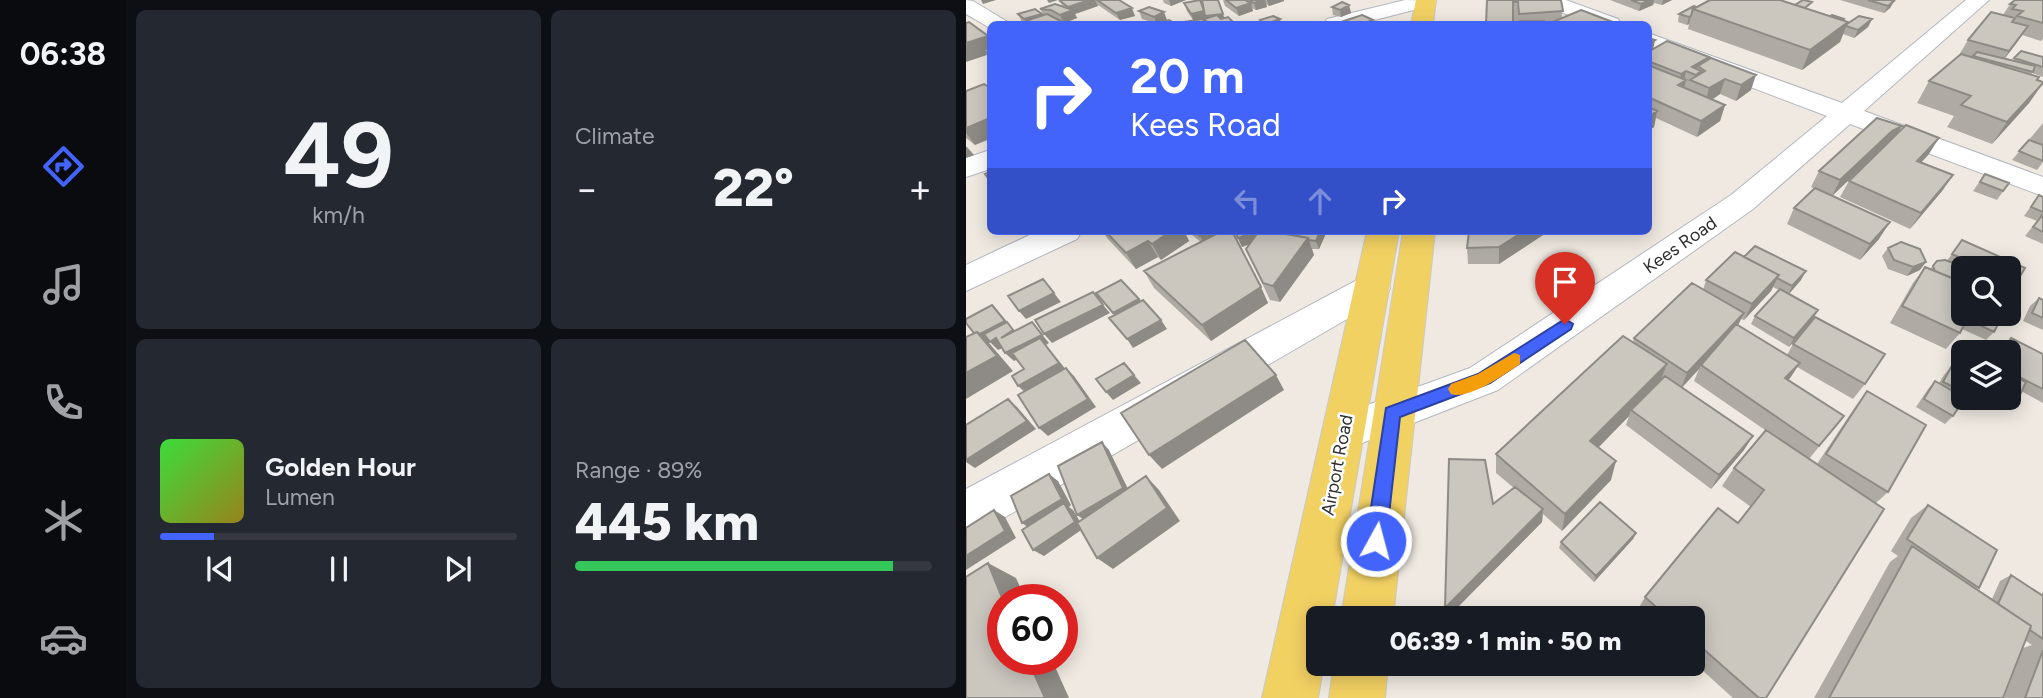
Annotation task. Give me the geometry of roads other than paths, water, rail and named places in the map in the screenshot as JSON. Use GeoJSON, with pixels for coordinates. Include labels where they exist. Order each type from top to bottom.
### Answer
{"type":"FeatureCollection","features":[{"type":"Feature","properties":{"kind":"main road"},"geometry":{"type":"LineString","coordinates":[[1422,21],[1426,0]]}},
{"type":"Feature","properties":{"kind":"main road","name":"Airport Road"},"geometry":{"type":"LineString","coordinates":[[1290,698],[1382,235]]}},
{"type":"Feature","properties":{"kind":"main road"},"geometry":{"type":"LineString","coordinates":[[1368,606],[1392,413],[1418,235]]}},
{"type":"Feature","properties":{"kind":"main road"},"geometry":{"type":"LineString","coordinates":[[1357,698],[1360,676]]}},
{"type":"Feature","properties":{"kind":"street"},"geometry":{"type":"LineString","coordinates":[[1346,21],[1426,0]]}},
{"type":"Feature","properties":{"kind":"street"},"geometry":{"type":"LineString","coordinates":[[1547,0],[1602,21]]}},
{"type":"Feature","properties":{"kind":"street","name":"Kees Road"},"geometry":{"type":"LineString","coordinates":[[1343,432],[1484,379],[1521,355],[1742,202],[1979,0]]}},
{"type":"Feature","properties":{"kind":"street"},"geometry":{"type":"LineString","coordinates":[[966,5],[995,21]]}},
{"type":"Feature","properties":{"kind":"street"},"geometry":{"type":"LineString","coordinates":[[1652,41],[1850,112],[2043,187]]}},
{"type":"Feature","properties":{"kind":"street"},"geometry":{"type":"LineString","coordinates":[[966,169],[987,160]]}},
{"type":"Feature","properties":{"kind":"street"},"geometry":{"type":"LineString","coordinates":[[966,279],[1058,235]]}},
{"type":"Feature","properties":{"kind":"street"},"geometry":{"type":"LineString","coordinates":[[966,514],[1372,288]]}}]}
